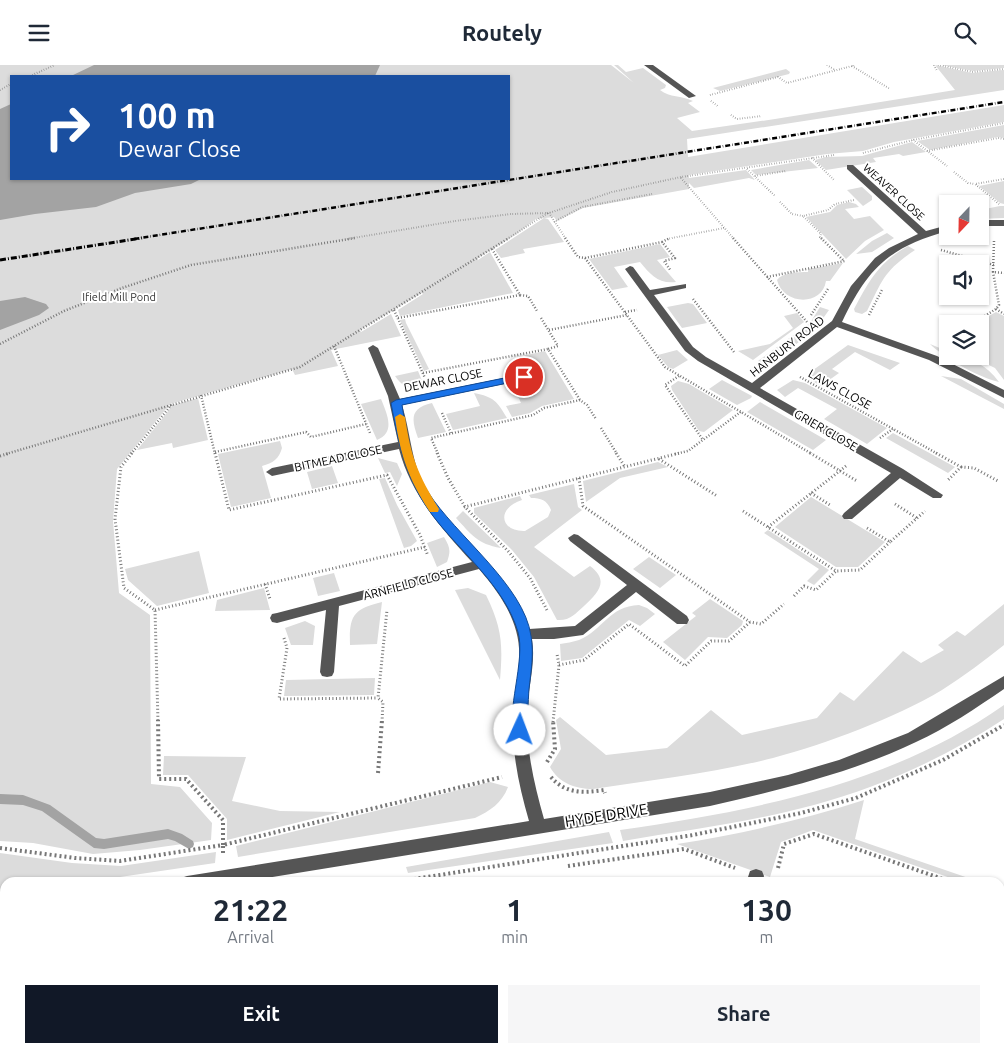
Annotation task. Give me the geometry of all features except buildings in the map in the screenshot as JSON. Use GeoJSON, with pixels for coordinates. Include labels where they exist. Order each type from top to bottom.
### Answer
{"type":"FeatureCollection","features":[{"type":"Feature","properties":{"kind":"street"},"geometry":{"type":"LineString","coordinates":[[648,65],[692,96]]}},
{"type":"Feature","properties":{"kind":"street","name":"WEAVER CLOSE"},"geometry":{"type":"LineString","coordinates":[[850,167],[924,234]]}},
{"type":"Feature","properties":{"kind":"street"},"geometry":{"type":"LineString","coordinates":[[989,223],[1004,223]]}},
{"type":"Feature","properties":{"kind":"street","name":"HANBURY ROAD"},"geometry":{"type":"LineString","coordinates":[[753,388],[836,323],[869,267],[879,257],[899,244],[939,230]]}},
{"type":"Feature","properties":{"kind":"street","name":"GRIER CLOSE"},"geometry":{"type":"LineString","coordinates":[[630,269],[689,349],[718,369],[864,451],[937,495]]}},
{"type":"Feature","properties":{"kind":"street"},"geometry":{"type":"LineString","coordinates":[[648,293],[683,286]]}},
{"type":"Feature","properties":{"kind":"street","name":"HANBURY ROAD"},"geometry":{"type":"LineString","coordinates":[[836,323],[933,358],[978,379],[1004,395]]}},
{"type":"Feature","properties":{"kind":"street"},"geometry":{"type":"LineString","coordinates":[[373,348],[396,403],[410,466],[418,483],[437,514],[501,586],[516,610],[525,634],[527,655],[520,721],[520,749],[524,775],[538,826]]}},
{"type":"Feature","properties":{"kind":"street","name":"DEWAR CLOSE"},"geometry":{"type":"LineString","coordinates":[[396,403],[524,377]]}},
{"type":"Feature","properties":{"kind":"street","name":"BITMEAD CLOSE"},"geometry":{"type":"LineString","coordinates":[[272,472],[404,444]]}},
{"type":"Feature","properties":{"kind":"street"},"geometry":{"type":"LineString","coordinates":[[848,516],[900,472]]}},
{"type":"Feature","properties":{"kind":"street"},"geometry":{"type":"LineString","coordinates":[[574,538],[682,620]]}},
{"type":"Feature","properties":{"kind":"street","name":"ARNFIELD CLOSE"},"geometry":{"type":"LineString","coordinates":[[277,618],[482,565]]}},
{"type":"Feature","properties":{"kind":"street"},"geometry":{"type":"LineString","coordinates":[[525,634],[554,634],[578,631],[636,585]]}},
{"type":"Feature","properties":{"kind":"street"},"geometry":{"type":"LineString","coordinates":[[327,672],[333,604]]}},
{"type":"Feature","properties":{"kind":"street","name":"HYDE DRIVE"},"geometry":{"type":"LineString","coordinates":[[224,877],[710,799],[775,785],[851,763],[913,737],[972,703],[1004,681]]}},
{"type":"Feature","properties":{"kind":"path"},"geometry":{"type":"LineString","coordinates":[[32,75],[55,65]]}},
{"type":"Feature","properties":{"kind":"path"},"geometry":{"type":"LineString","coordinates":[[827,65],[836,70]]}},
{"type":"Feature","properties":{"kind":"path"},"geometry":{"type":"LineString","coordinates":[[692,96],[696,98],[778,77],[787,83],[856,65]]}},
{"type":"Feature","properties":{"kind":"path"},"geometry":{"type":"LineString","coordinates":[[934,65],[937,71]]}},
{"type":"Feature","properties":{"kind":"path"},"geometry":{"type":"LineString","coordinates":[[938,65],[973,72],[1004,69]]}},
{"type":"Feature","properties":{"kind":"path"},"geometry":{"type":"LineString","coordinates":[[851,66],[890,89]]}},
{"type":"Feature","properties":{"kind":"path"},"geometry":{"type":"LineString","coordinates":[[731,115],[737,119],[762,116]]}},
{"type":"Feature","properties":{"kind":"path"},"geometry":{"type":"LineString","coordinates":[[857,154],[913,140],[1004,123]]}},
{"type":"Feature","properties":{"kind":"path"},"geometry":{"type":"LineString","coordinates":[[928,151],[998,138],[1004,139]]}},
{"type":"Feature","properties":{"kind":"path"},"geometry":{"type":"LineString","coordinates":[[913,140],[947,167]]}},
{"type":"Feature","properties":{"kind":"path"},"geometry":{"type":"LineString","coordinates":[[0,456],[173,403],[300,367],[394,311],[548,213],[612,192],[681,177],[748,169],[824,156],[843,155]]}},
{"type":"Feature","properties":{"kind":"path"},"geometry":{"type":"LineString","coordinates":[[748,169],[775,196]]}},
{"type":"Feature","properties":{"kind":"path"},"geometry":{"type":"LineString","coordinates":[[755,176],[786,171]]}},
{"type":"Feature","properties":{"kind":"path"},"geometry":{"type":"LineString","coordinates":[[954,172],[1000,204]]}},
{"type":"Feature","properties":{"kind":"path"},"geometry":{"type":"LineString","coordinates":[[681,177],[807,322]]}},
{"type":"Feature","properties":{"kind":"path"},"geometry":{"type":"LineString","coordinates":[[975,185],[1004,179]]}},
{"type":"Feature","properties":{"kind":"path"},"geometry":{"type":"LineString","coordinates":[[554,222],[582,207],[652,194]]}},
{"type":"Feature","properties":{"kind":"path"},"geometry":{"type":"LineString","coordinates":[[780,202],[792,214],[803,216],[828,210],[835,204],[854,200]]}},
{"type":"Feature","properties":{"kind":"path"},"geometry":{"type":"LineString","coordinates":[[0,345],[64,311],[122,288],[191,265],[455,221],[511,214],[548,213]]}},
{"type":"Feature","properties":{"kind":"path"},"geometry":{"type":"LineString","coordinates":[[767,277],[846,261],[820,237],[821,234],[803,216]]}},
{"type":"Feature","properties":{"kind":"path"},"geometry":{"type":"LineString","coordinates":[[662,243],[668,238],[724,228]]}},
{"type":"Feature","properties":{"kind":"path"},"geometry":{"type":"LineString","coordinates":[[986,315],[999,305],[993,272],[994,235]]}},
{"type":"Feature","properties":{"kind":"path"},"geometry":{"type":"LineString","coordinates":[[933,248],[994,265]]}},
{"type":"Feature","properties":{"kind":"path"},"geometry":{"type":"LineString","coordinates":[[492,249],[520,295]]}},
{"type":"Feature","properties":{"kind":"path"},"geometry":{"type":"LineString","coordinates":[[993,272],[1004,273]]}},
{"type":"Feature","properties":{"kind":"path"},"geometry":{"type":"LineString","coordinates":[[859,332],[886,284]]}},
{"type":"Feature","properties":{"kind":"path"},"geometry":{"type":"LineString","coordinates":[[398,319],[520,295],[528,296],[536,311]]}},
{"type":"Feature","properties":{"kind":"path"},"geometry":{"type":"LineString","coordinates":[[996,309],[1004,314]]}},
{"type":"Feature","properties":{"kind":"path"},"geometry":{"type":"LineString","coordinates":[[394,311],[451,433]]}},
{"type":"Feature","properties":{"kind":"path"},"geometry":{"type":"LineString","coordinates":[[549,330],[627,315]]}},
{"type":"Feature","properties":{"kind":"path"},"geometry":{"type":"LineString","coordinates":[[423,373],[558,347],[541,318]]}},
{"type":"Feature","properties":{"kind":"path"},"geometry":{"type":"LineString","coordinates":[[334,346],[373,440],[372,451],[381,476]]}},
{"type":"Feature","properties":{"kind":"path"},"geometry":{"type":"LineString","coordinates":[[548,349],[580,400],[587,405],[596,419]]}},
{"type":"Feature","properties":{"kind":"path","name":"LAWS CLOSE"},"geometry":{"type":"LineString","coordinates":[[808,371],[800,377],[962,467],[974,468],[998,481]]}},
{"type":"Feature","properties":{"kind":"path"},"geometry":{"type":"LineString","coordinates":[[679,375],[665,385],[703,440]]}},
{"type":"Feature","properties":{"kind":"path"},"geometry":{"type":"LineString","coordinates":[[437,514],[688,451],[788,378],[800,377]]}},
{"type":"Feature","properties":{"kind":"path"},"geometry":{"type":"LineString","coordinates":[[201,395],[229,510],[387,475],[425,547],[436,577]]}},
{"type":"Feature","properties":{"kind":"path"},"geometry":{"type":"LineString","coordinates":[[580,400],[544,408],[533,415],[431,438],[448,478],[465,507],[508,551],[530,578],[550,615],[559,665],[553,722],[556,749],[547,763],[548,773],[555,783],[568,790],[584,793],[604,790],[619,847]]}},
{"type":"Feature","properties":{"kind":"path"},"geometry":{"type":"LineString","coordinates":[[173,403],[121,467],[115,519],[124,588],[155,611],[425,547]]}},
{"type":"Feature","properties":{"kind":"path"},"geometry":{"type":"LineString","coordinates":[[215,452],[306,432],[311,437],[366,424]]}},
{"type":"Feature","properties":{"kind":"path"},"geometry":{"type":"LineString","coordinates":[[601,428],[624,467]]}},
{"type":"Feature","properties":{"kind":"path"},"geometry":{"type":"LineString","coordinates":[[768,527],[893,429]]}},
{"type":"Feature","properties":{"kind":"path"},"geometry":{"type":"LineString","coordinates":[[659,458],[717,496]]}},
{"type":"Feature","properties":{"kind":"path"},"geometry":{"type":"LineString","coordinates":[[743,511],[836,571],[860,570],[930,507],[928,502],[937,495],[943,484],[962,467]]}},
{"type":"Feature","properties":{"kind":"path"},"geometry":{"type":"LineString","coordinates":[[579,478],[583,506],[750,621],[761,624],[784,604]]}},
{"type":"Feature","properties":{"kind":"path"},"geometry":{"type":"LineString","coordinates":[[811,493],[890,542]]}},
{"type":"Feature","properties":{"kind":"path"},"geometry":{"type":"LineString","coordinates":[[794,595],[804,586],[816,590],[836,571]]}},
{"type":"Feature","properties":{"kind":"path"},"geometry":{"type":"LineString","coordinates":[[378,773],[383,702],[378,698],[389,590]]}},
{"type":"Feature","properties":{"kind":"path"},"geometry":{"type":"LineString","coordinates":[[155,611],[159,779],[186,779],[223,820],[224,877]]}},
{"type":"Feature","properties":{"kind":"path"},"geometry":{"type":"LineString","coordinates":[[559,665],[584,660],[629,624],[685,666],[711,641],[729,641],[750,621]]}},
{"type":"Feature","properties":{"kind":"path"},"geometry":{"type":"LineString","coordinates":[[0,848],[75,858],[120,861],[223,845],[499,777],[548,773]]}},
{"type":"Feature","properties":{"kind":"path"},"geometry":{"type":"LineString","coordinates":[[776,873],[784,844],[814,833],[937,877]]}},
{"type":"Feature","properties":{"kind":"path"},"geometry":{"type":"LineString","coordinates":[[568,866],[684,849],[750,877]]}},
{"type":"Feature","properties":{"kind":"green space","name":"Ifield Mill Pond"},"geometry":{"type":"Polygon","coordinates":[[[0,65],[611,65],[634,83],[614,65],[618,65],[626,72],[643,68],[666,85],[665,88],[660,90],[664,93],[693,101],[688,103],[700,112],[677,118],[692,131],[955,90],[935,65],[972,73],[1004,70],[1004,90],[687,139],[688,157],[1004,105],[1004,122],[894,142],[863,151],[827,154],[689,175],[689,178],[746,170],[755,180],[749,178],[694,188],[689,183],[689,189],[583,208],[557,221],[554,217],[536,219],[517,234],[478,258],[478,260],[490,252],[513,293],[400,316],[398,310],[422,293],[360,330],[361,332],[391,314],[401,336],[331,350],[338,366],[295,375],[292,369],[170,404],[117,469],[113,521],[119,593],[150,615],[151,784],[180,787],[212,823],[211,840],[140,850],[93,854],[33,843],[0,841],[0,65]]]}},
{"type":"Feature","properties":{"kind":"green space"},"geometry":{"type":"Polygon","coordinates":[[[941,65],[1004,65],[1004,68],[973,71],[941,65]]]}},
{"type":"Feature","properties":{"kind":"green space"},"geometry":{"type":"Polygon","coordinates":[[[786,69],[790,72],[789,74],[720,91],[713,88],[786,69]]]}},
{"type":"Feature","properties":{"kind":"green space"},"geometry":{"type":"Polygon","coordinates":[[[1004,125],[1004,138],[997,137],[930,150],[917,141],[1004,125]]]}},
{"type":"Feature","properties":{"kind":"green space"},"geometry":{"type":"Polygon","coordinates":[[[912,142],[926,152],[873,158],[876,162],[826,170],[815,160],[826,157],[862,156],[912,142]]]}},
{"type":"Feature","properties":{"kind":"green space"},"geometry":{"type":"Polygon","coordinates":[[[809,160],[818,168],[756,175],[751,170],[809,160]]]}},
{"type":"Feature","properties":{"kind":"green space"},"geometry":{"type":"Polygon","coordinates":[[[1004,181],[1004,204],[1000,203],[979,186],[1004,181]]]}},
{"type":"Feature","properties":{"kind":"green space"},"geometry":{"type":"Polygon","coordinates":[[[862,187],[872,196],[872,200],[863,206],[847,190],[862,187]]]}},
{"type":"Feature","properties":{"kind":"green space"},"geometry":{"type":"Polygon","coordinates":[[[849,202],[859,207],[845,209],[854,219],[870,216],[884,230],[865,241],[846,259],[806,217],[830,212],[837,205],[849,202]]]}},
{"type":"Feature","properties":{"kind":"green space"},"geometry":{"type":"Polygon","coordinates":[[[1004,206],[1004,218],[989,219],[989,208],[1004,206]]]}},
{"type":"Feature","properties":{"kind":"green space"},"geometry":{"type":"Polygon","coordinates":[[[544,218],[548,219],[564,242],[523,249],[525,253],[501,258],[495,250],[544,218]]]}},
{"type":"Feature","properties":{"kind":"green space"},"geometry":{"type":"Polygon","coordinates":[[[887,233],[894,238],[872,252],[856,254],[872,241],[887,233]]]}},
{"type":"Feature","properties":{"kind":"green space"},"geometry":{"type":"Polygon","coordinates":[[[660,244],[670,257],[657,260],[676,282],[664,282],[655,278],[640,262],[614,267],[628,287],[612,290],[589,259],[660,244]]]}},
{"type":"Feature","properties":{"kind":"green space"},"geometry":{"type":"Polygon","coordinates":[[[908,246],[915,250],[885,276],[867,311],[862,314],[855,312],[854,309],[876,273],[889,259],[908,246]]]}},
{"type":"Feature","properties":{"kind":"green space"},"geometry":{"type":"Polygon","coordinates":[[[843,263],[830,281],[826,281],[818,295],[810,299],[802,300],[787,294],[777,280],[787,274],[808,272],[808,269],[843,263]]]}},
{"type":"Feature","properties":{"kind":"green space"},"geometry":{"type":"Polygon","coordinates":[[[688,303],[693,304],[707,323],[682,328],[667,307],[688,303]]]}},
{"type":"Feature","properties":{"kind":"green space"},"geometry":{"type":"Polygon","coordinates":[[[820,307],[829,310],[814,331],[765,367],[758,363],[758,361],[810,323],[820,307]]]}},
{"type":"Feature","properties":{"kind":"green space"},"geometry":{"type":"Polygon","coordinates":[[[996,312],[1004,316],[1004,380],[995,368],[989,365],[989,316],[996,312]]]}},
{"type":"Feature","properties":{"kind":"green space"},"geometry":{"type":"Polygon","coordinates":[[[797,313],[804,322],[753,360],[738,351],[770,344],[793,328],[784,316],[797,313]]]}},
{"type":"Feature","properties":{"kind":"green space"},"geometry":{"type":"Polygon","coordinates":[[[405,319],[429,369],[424,371],[400,320],[405,319]]]}},
{"type":"Feature","properties":{"kind":"green space"},"geometry":{"type":"Polygon","coordinates":[[[930,344],[939,348],[939,351],[930,344]]]}},
{"type":"Feature","properties":{"kind":"green space"},"geometry":{"type":"Polygon","coordinates":[[[848,345],[900,363],[890,370],[855,352],[832,369],[839,373],[821,386],[809,379],[809,373],[848,345]]]}},
{"type":"Feature","properties":{"kind":"green space"},"geometry":{"type":"Polygon","coordinates":[[[677,350],[688,360],[673,369],[668,367],[658,355],[677,350]]]}},
{"type":"Feature","properties":{"kind":"green space"},"geometry":{"type":"Polygon","coordinates":[[[545,351],[574,399],[542,406],[530,413],[512,417],[506,406],[521,403],[517,394],[519,389],[530,381],[517,357],[545,351]]]}},
{"type":"Feature","properties":{"kind":"green space"},"geometry":{"type":"Polygon","coordinates":[[[960,365],[981,365],[999,382],[991,380],[960,365]]]}},
{"type":"Feature","properties":{"kind":"green space"},"geometry":{"type":"Polygon","coordinates":[[[418,371],[425,388],[416,389],[408,387],[395,376],[418,371]]]}},
{"type":"Feature","properties":{"kind":"green space"},"geometry":{"type":"Polygon","coordinates":[[[941,376],[961,379],[1004,404],[1004,409],[941,376]]]}},
{"type":"Feature","properties":{"kind":"green space"},"geometry":{"type":"Polygon","coordinates":[[[722,380],[752,396],[751,398],[737,405],[709,389],[722,380]]]}},
{"type":"Feature","properties":{"kind":"green space"},"geometry":{"type":"Polygon","coordinates":[[[793,380],[805,383],[887,428],[867,444],[824,419],[837,409],[798,388],[785,397],[777,390],[793,380]]]}},
{"type":"Feature","properties":{"kind":"green space"},"geometry":{"type":"Polygon","coordinates":[[[678,381],[689,384],[733,410],[704,432],[699,431],[672,390],[671,386],[678,381]]]}},
{"type":"Feature","properties":{"kind":"green space"},"geometry":{"type":"Polygon","coordinates":[[[474,393],[491,398],[507,418],[453,430],[446,414],[480,406],[474,393]]]}},
{"type":"Feature","properties":{"kind":"green space"},"geometry":{"type":"Polygon","coordinates":[[[198,398],[208,440],[173,448],[172,443],[137,450],[173,405],[198,398]]]}},
{"type":"Feature","properties":{"kind":"green space"},"geometry":{"type":"Polygon","coordinates":[[[381,399],[387,416],[388,427],[383,437],[377,440],[361,404],[381,399]]]}},
{"type":"Feature","properties":{"kind":"green space"},"geometry":{"type":"Polygon","coordinates":[[[760,402],[826,440],[813,450],[747,412],[760,402]]]}},
{"type":"Feature","properties":{"kind":"green space"},"geometry":{"type":"Polygon","coordinates":[[[432,403],[446,432],[418,438],[414,425],[414,415],[420,408],[432,403]]]}},
{"type":"Feature","properties":{"kind":"green space"},"geometry":{"type":"Polygon","coordinates":[[[893,433],[955,467],[948,473],[886,438],[893,433]]]}},
{"type":"Feature","properties":{"kind":"green space"},"geometry":{"type":"Polygon","coordinates":[[[280,441],[282,448],[277,458],[262,466],[271,498],[231,507],[218,454],[280,441]]]}},
{"type":"Feature","properties":{"kind":"green space"},"geometry":{"type":"Polygon","coordinates":[[[378,458],[397,463],[402,474],[397,486],[390,472],[385,473],[378,458]]]}},
{"type":"Feature","properties":{"kind":"green space"},"geometry":{"type":"Polygon","coordinates":[[[658,462],[668,467],[620,478],[586,502],[583,481],[658,462]]]}},
{"type":"Feature","properties":{"kind":"green space"},"geometry":{"type":"Polygon","coordinates":[[[332,466],[338,483],[312,489],[307,472],[332,466]]]}},
{"type":"Feature","properties":{"kind":"green space"},"geometry":{"type":"Polygon","coordinates":[[[385,478],[397,505],[417,541],[411,546],[404,548],[379,479],[385,478]]]}},
{"type":"Feature","properties":{"kind":"green space"},"geometry":{"type":"Polygon","coordinates":[[[574,484],[578,507],[582,510],[534,547],[574,577],[590,566],[596,571],[601,582],[597,592],[578,612],[569,618],[557,620],[534,577],[512,550],[474,513],[474,508],[520,496],[522,500],[513,504],[508,509],[504,519],[511,528],[525,531],[548,517],[551,510],[546,502],[541,499],[531,498],[529,495],[574,484]]]}},
{"type":"Feature","properties":{"kind":"green space"},"geometry":{"type":"Polygon","coordinates":[[[811,497],[885,542],[858,567],[836,567],[775,527],[811,497]]]}},
{"type":"Feature","properties":{"kind":"green space"},"geometry":{"type":"Polygon","coordinates":[[[463,511],[501,548],[480,541],[471,533],[456,518],[463,511]]]}},
{"type":"Feature","properties":{"kind":"green space"},"geometry":{"type":"Polygon","coordinates":[[[768,530],[829,570],[814,585],[807,581],[819,569],[764,533],[768,530]]]}},
{"type":"Feature","properties":{"kind":"green space"},"geometry":{"type":"Polygon","coordinates":[[[444,537],[449,546],[449,555],[447,562],[437,567],[427,543],[444,537]]]}},
{"type":"Feature","properties":{"kind":"green space"},"geometry":{"type":"Polygon","coordinates":[[[199,551],[209,593],[157,606],[128,580],[125,569],[199,551]]]}},
{"type":"Feature","properties":{"kind":"green space"},"geometry":{"type":"Polygon","coordinates":[[[649,557],[676,575],[660,588],[633,569],[649,557]]]}},
{"type":"Feature","properties":{"kind":"green space"},"geometry":{"type":"Polygon","coordinates":[[[334,573],[340,591],[318,596],[313,578],[334,573]]]}},
{"type":"Feature","properties":{"kind":"green space"},"geometry":{"type":"Polygon","coordinates":[[[264,588],[270,610],[215,611],[217,600],[264,588]]]}},
{"type":"Feature","properties":{"kind":"green space"},"geometry":{"type":"Polygon","coordinates":[[[468,588],[486,595],[495,617],[501,646],[500,680],[455,590],[468,588]]]}},
{"type":"Feature","properties":{"kind":"green space"},"geometry":{"type":"Polygon","coordinates":[[[710,599],[743,621],[742,625],[727,638],[708,637],[685,660],[663,642],[696,616],[692,613],[710,599]]]}},
{"type":"Feature","properties":{"kind":"green space"},"geometry":{"type":"Polygon","coordinates":[[[382,602],[377,644],[350,645],[350,627],[355,615],[365,608],[382,602]]]}},
{"type":"Feature","properties":{"kind":"green space"},"geometry":{"type":"Polygon","coordinates":[[[1004,604],[1004,645],[958,679],[923,701],[838,738],[773,758],[728,768],[593,789],[580,788],[568,784],[558,777],[550,767],[561,749],[556,720],[560,717],[606,755],[667,748],[711,710],[742,735],[817,718],[840,692],[854,701],[903,651],[921,663],[944,650],[938,645],[957,631],[965,636],[1004,604]]]}},
{"type":"Feature","properties":{"kind":"green space"},"geometry":{"type":"Polygon","coordinates":[[[639,605],[655,614],[640,626],[629,620],[582,658],[561,661],[560,644],[579,640],[587,636],[620,609],[639,605]]]}},
{"type":"Feature","properties":{"kind":"green space"},"geometry":{"type":"Polygon","coordinates":[[[305,621],[315,626],[313,645],[291,645],[285,628],[305,621]]]}},
{"type":"Feature","properties":{"kind":"green space"},"geometry":{"type":"Polygon","coordinates":[[[375,678],[374,695],[284,696],[286,680],[375,678]]]}},
{"type":"Feature","properties":{"kind":"green space"},"geometry":{"type":"Polygon","coordinates":[[[1004,705],[1004,719],[959,746],[888,780],[839,798],[767,816],[623,841],[620,830],[720,814],[770,803],[820,790],[868,774],[915,755],[961,732],[1004,705]]]}},
{"type":"Feature","properties":{"kind":"green space"},"geometry":{"type":"Polygon","coordinates":[[[164,756],[246,757],[232,801],[280,811],[340,812],[227,840],[227,819],[188,775],[163,775],[164,756]]]}},
{"type":"Feature","properties":{"kind":"green space"},"geometry":{"type":"Polygon","coordinates":[[[490,782],[508,787],[495,806],[475,818],[238,857],[236,846],[490,782]]]}},
{"type":"Feature","properties":{"kind":"green space"},"geometry":{"type":"Polygon","coordinates":[[[864,800],[855,839],[965,877],[948,877],[813,830],[781,842],[770,877],[677,844],[771,826],[864,800]]]}},
{"type":"Feature","properties":{"kind":"green space"},"geometry":{"type":"Polygon","coordinates":[[[609,832],[613,843],[408,873],[406,867],[609,832]]]}},
{"type":"Feature","properties":{"kind":"green space"},"geometry":{"type":"Polygon","coordinates":[[[216,852],[215,863],[120,877],[0,877],[0,853],[72,863],[121,866],[216,852]]]}},
{"type":"Feature","properties":{"kind":"shaded area"},"geometry":{"type":"Polygon","coordinates":[[[94,65],[380,65],[375,75],[73,75],[94,65]]]}},
{"type":"Feature","properties":{"kind":"shaded area"},"geometry":{"type":"Polygon","coordinates":[[[10,104],[10,180],[199,180],[191,184],[135,193],[96,207],[0,220],[0,109],[10,104]]]}},
{"type":"Feature","properties":{"kind":"shaded area"},"geometry":{"type":"Polygon","coordinates":[[[25,297],[46,304],[49,308],[39,315],[0,330],[0,301],[25,297]]]}},
{"type":"Feature","properties":{"kind":"waterway"},"geometry":{"type":"LineString","coordinates":[[0,799],[23,800],[46,808],[94,843],[104,844],[168,834],[178,837],[189,844]]}},
{"type":"Feature","properties":{"kind":"railway"},"geometry":{"type":"LineString","coordinates":[[510,180],[1004,102]]}},
{"type":"Feature","properties":{"kind":"railway"},"geometry":{"type":"LineString","coordinates":[[134,239],[509,180]]}},
{"type":"Feature","properties":{"kind":"railway"},"geometry":{"type":"LineString","coordinates":[[0,260],[142,238]]}},
{"type":"Feature","properties":{"kind":"slow traffic"},"geometry":{"type":"LineString","coordinates":[[400,417],[410,466],[422,491],[434,509]]}},
{"type":"Feature","properties":{"kind":"route"},"geometry":{"type":"LineString","coordinates":[[520,730],[520,711],[527,655],[525,634],[516,610],[501,586],[437,514],[422,491],[410,466],[396,403],[524,377]]}}]}
